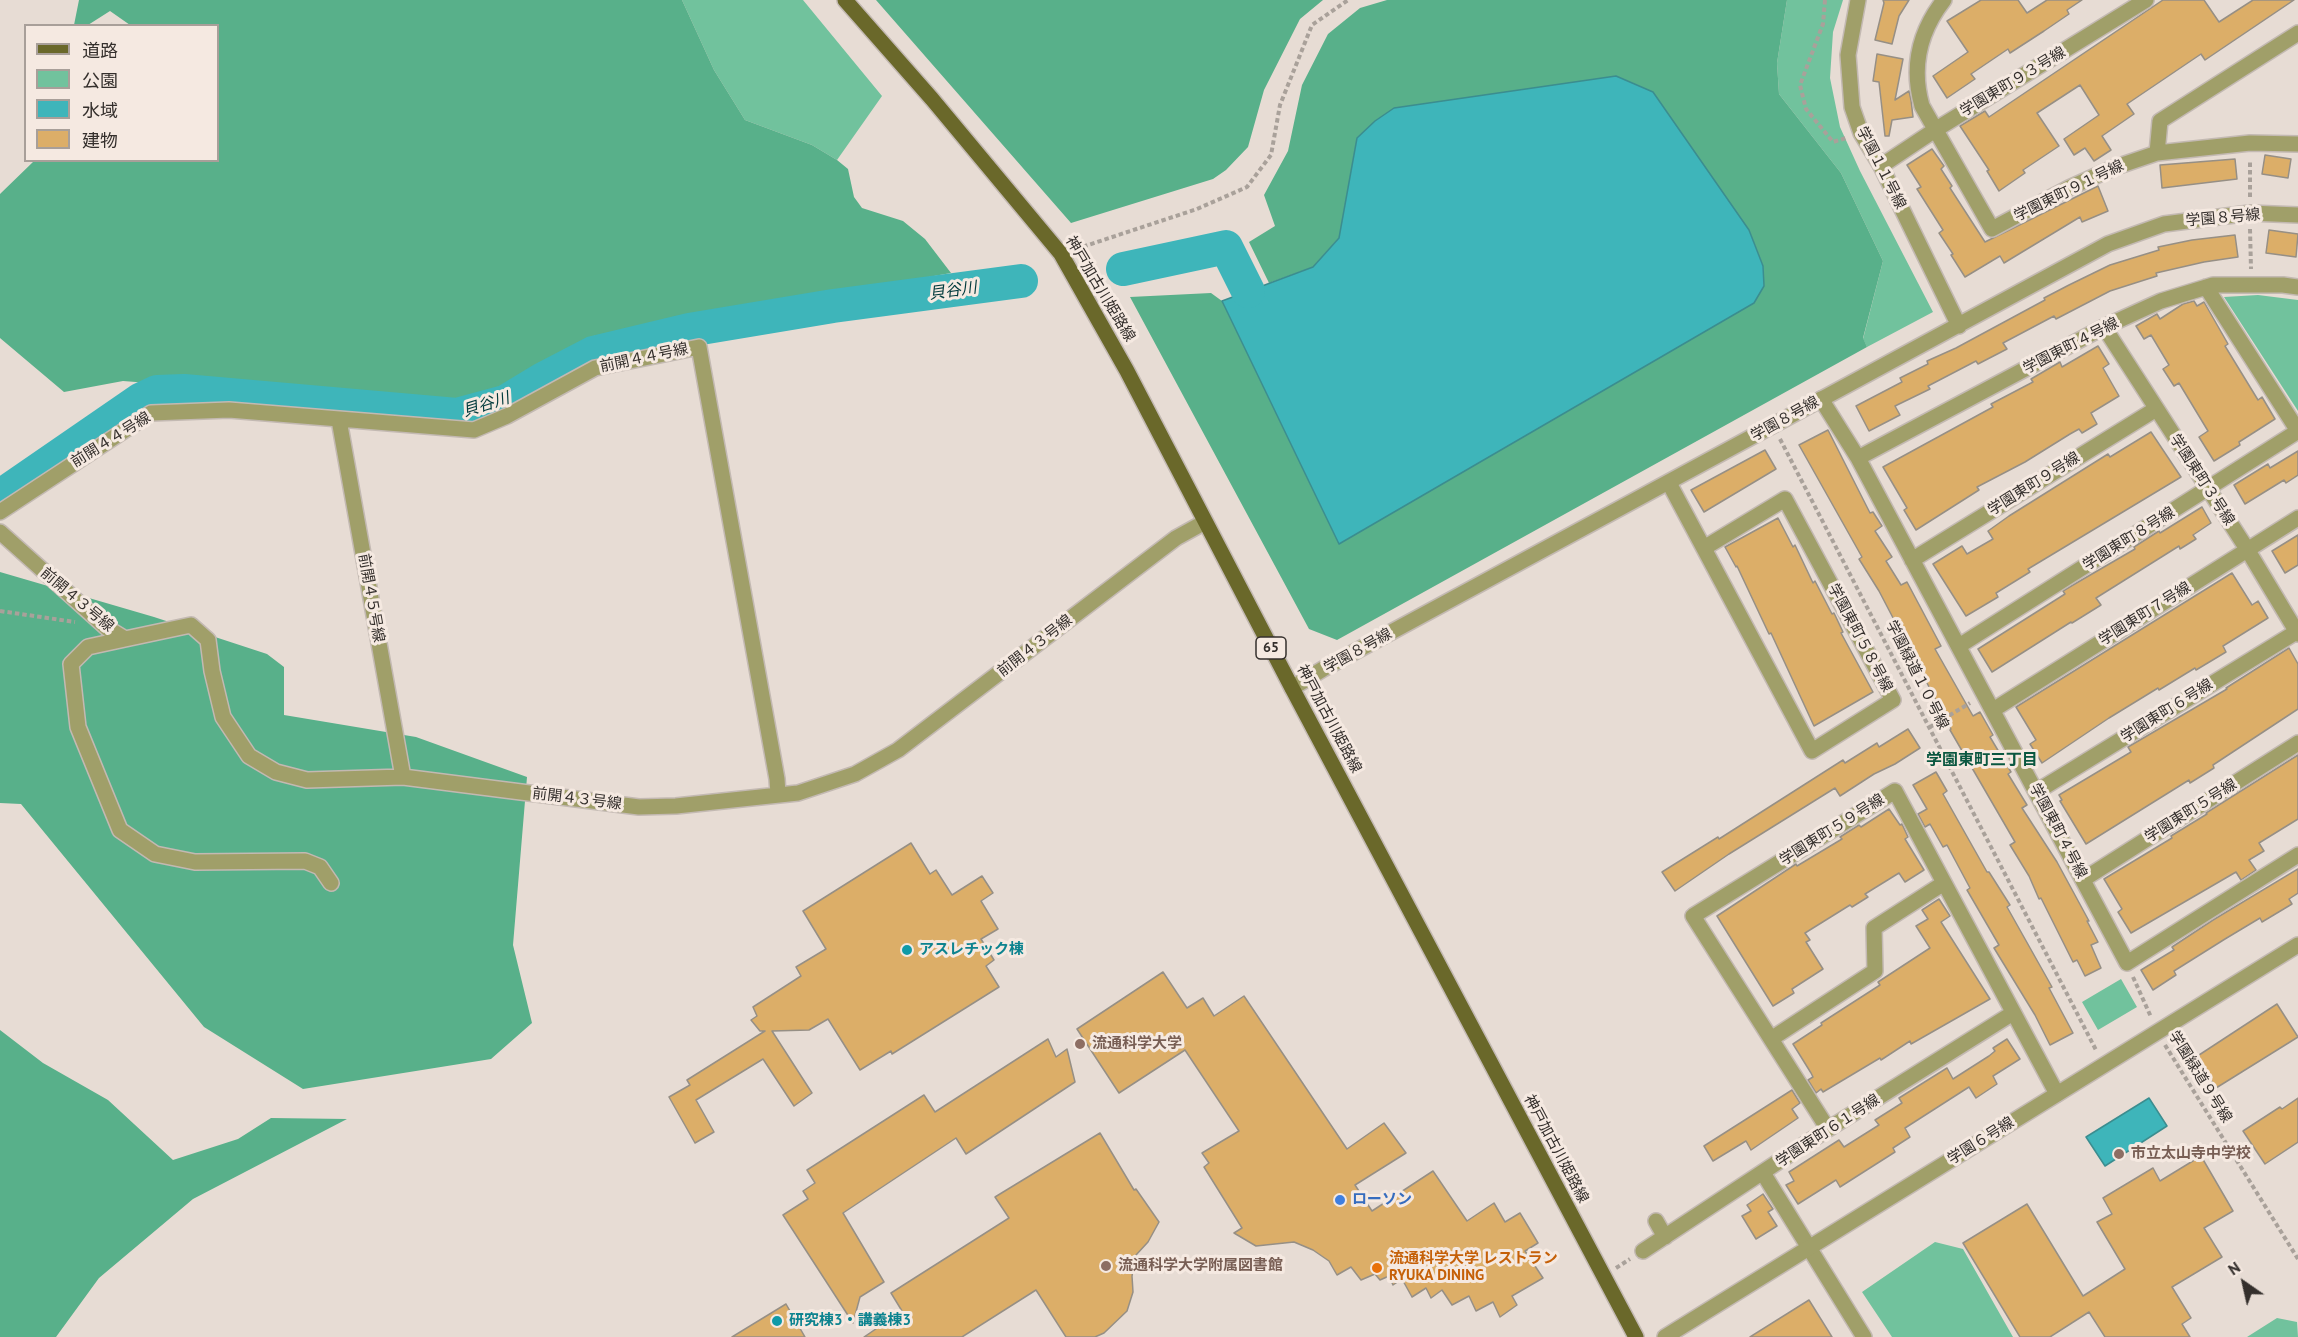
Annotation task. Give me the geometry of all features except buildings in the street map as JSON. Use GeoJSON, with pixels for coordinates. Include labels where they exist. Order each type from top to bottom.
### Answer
{"type":"FeatureCollection","features":[{"type":"Feature","properties":{"kind":"main road","name":"神戸加古川姫路線"},"geometry":{"type":"LineString","coordinates":[[845,0],[933,99],[1061,254],[1127,371],[1636,1337]]}},
{"type":"Feature","properties":{"kind":"street","name":"学園１１号線"},"geometry":{"type":"LineString","coordinates":[[1858,0],[1848,55],[1852,107],[1861,133],[1881,166],[1959,326]]}},
{"type":"Feature","properties":{"kind":"street"},"geometry":{"type":"LineString","coordinates":[[1935,129],[1922,106],[1916,85],[1918,59],[1923,38],[1932,15],[1944,0]]}},
{"type":"Feature","properties":{"kind":"street","name":"学園東町９３号線"},"geometry":{"type":"LineString","coordinates":[[1881,166],[1935,129],[2146,0]]}},
{"type":"Feature","properties":{"kind":"street"},"geometry":{"type":"LineString","coordinates":[[2157,153],[2160,121],[2297,37]]}},
{"type":"Feature","properties":{"kind":"street","name":"学園東町９１号線"},"geometry":{"type":"LineString","coordinates":[[1935,129],[1992,229],[2091,178],[2157,153],[2250,143],[2298,144]]}},
{"type":"Feature","properties":{"kind":"street","name":"学園８号線"},"geometry":{"type":"LineString","coordinates":[[1292,688],[2108,244],[2164,224],[2250,213],[2298,215]]}},
{"type":"Feature","properties":{"kind":"street","name":"学園東町４号線"},"geometry":{"type":"LineString","coordinates":[[1858,459],[2103,327],[2162,301],[2213,285],[2283,285],[2298,288]]}},
{"type":"Feature","properties":{"kind":"street","name":"学園東町８号線"},"geometry":{"type":"LineString","coordinates":[[1959,646],[2298,431],[2206,287]]}},
{"type":"Feature","properties":{"kind":"street","name":"学園東町３号線"},"geometry":{"type":"LineString","coordinates":[[2103,327],[2298,632]]}},
{"type":"Feature","properties":{"kind":"street","name":"前開４４号線"},"geometry":{"type":"LineString","coordinates":[[0,512],[152,413],[229,410],[474,430],[507,416],[595,368],[699,347],[778,794]]}},
{"type":"Feature","properties":{"kind":"street","name":"学園東町４号線"},"geometry":{"type":"LineString","coordinates":[[1821,399],[1858,459],[2127,963]]}},
{"type":"Feature","properties":{"kind":"street","name":"学園東町９号線"},"geometry":{"type":"LineString","coordinates":[[1912,560],[2156,409]]}},
{"type":"Feature","properties":{"kind":"street","name":"前開４５号線"},"geometry":{"type":"LineString","coordinates":[[339,420],[404,777]]}},
{"type":"Feature","properties":{"kind":"street","name":"学園東町５８号線"},"geometry":{"type":"LineString","coordinates":[[1669,483],[1812,751],[1893,700],[1785,499],[1704,548]]}},
{"type":"Feature","properties":{"kind":"street","name":"学園東町７号線"},"geometry":{"type":"LineString","coordinates":[[1993,710],[2298,518]]}},
{"type":"Feature","properties":{"kind":"street","name":"前開４３号線"},"geometry":{"type":"LineString","coordinates":[[0,532],[107,627],[125,639],[191,625],[200,632],[208,640],[212,671],[223,717],[249,756],[276,772],[307,780],[404,777],[639,807],[676,806],[798,793],[855,774],[898,750],[1176,538],[1205,522]]}},
{"type":"Feature","properties":{"kind":"street","name":"学園東町６号線"},"geometry":{"type":"LineString","coordinates":[[2036,792],[2298,632]]}},
{"type":"Feature","properties":{"kind":"street"},"geometry":{"type":"LineString","coordinates":[[125,639],[88,647],[71,663],[78,727],[120,830],[155,854],[195,862],[305,861],[320,867],[331,884]]}},
{"type":"Feature","properties":{"kind":"street","name":"学園東町５号線"},"geometry":{"type":"LineString","coordinates":[[2084,879],[2298,743]]}},
{"type":"Feature","properties":{"kind":"street","name":"学園東町５９号線"},"geometry":{"type":"LineString","coordinates":[[1828,1129],[1692,916],[1895,791],[2056,1094]]}},
{"type":"Feature","properties":{"kind":"street"},"geometry":{"type":"LineString","coordinates":[[2127,963],[2298,855]]}},
{"type":"Feature","properties":{"kind":"street"},"geometry":{"type":"LineString","coordinates":[[1771,1039],[1875,971],[1874,928],[1944,883]]}},
{"type":"Feature","properties":{"kind":"street","name":"学園６号線"},"geometry":{"type":"LineString","coordinates":[[1665,1337],[2298,945]]}},
{"type":"Feature","properties":{"kind":"street","name":"学園東町６１号線"},"geometry":{"type":"LineString","coordinates":[[1643,1251],[1828,1129],[2013,1013]]}},
{"type":"Feature","properties":{"kind":"street"},"geometry":{"type":"LineString","coordinates":[[1763,1173],[1864,1337]]}},
{"type":"Feature","properties":{"kind":"street"},"geometry":{"type":"LineString","coordinates":[[1656,1221],[1665,1237]]}},
{"type":"Feature","properties":{"kind":"path"},"geometry":{"type":"LineString","coordinates":[[1061,254],[1197,208],[1247,187],[1271,155],[1280,105],[1312,25],[1348,0]]}},
{"type":"Feature","properties":{"kind":"path"},"geometry":{"type":"LineString","coordinates":[[1825,0],[1823,24],[1800,85],[1806,109],[1833,142],[1861,133]]}},
{"type":"Feature","properties":{"kind":"path"},"geometry":{"type":"LineString","coordinates":[[2250,143],[2251,285]]}},
{"type":"Feature","properties":{"kind":"path","name":"学園緑道１０号線"},"geometry":{"type":"LineString","coordinates":[[1773,426],[2104,1065]]}},
{"type":"Feature","properties":{"kind":"path"},"geometry":{"type":"LineString","coordinates":[[0,611],[78,622],[92,614]]}},
{"type":"Feature","properties":{"kind":"path"},"geometry":{"type":"LineString","coordinates":[[1930,727],[1985,695]]}},
{"type":"Feature","properties":{"kind":"path","name":"学園緑道９号線"},"geometry":{"type":"LineString","coordinates":[[2127,963],[2157,1031],[2298,1258]]}},
{"type":"Feature","properties":{"kind":"path"},"geometry":{"type":"LineString","coordinates":[[1603,1276],[1643,1251]]}},
{"type":"Feature","properties":{"kind":"green space"},"geometry":{"type":"Polygon","coordinates":[[[79,0],[682,0],[714,70],[745,120],[812,145],[837,160],[848,169],[854,197],[862,208],[903,221],[925,239],[951,273],[594,336],[499,395],[446,406],[123,381],[64,392],[0,338],[0,194],[33,162],[219,162],[219,24],[129,24],[110,11],[90,24],[74,24],[79,0]]]}},
{"type":"Feature","properties":{"kind":"green space"},"geometry":{"type":"Polygon","coordinates":[[[682,0],[803,0],[882,96],[837,160],[812,145],[745,120],[714,70],[682,0]]]}},
{"type":"Feature","properties":{"kind":"green space"},"geometry":{"type":"Polygon","coordinates":[[[876,0],[1323,0],[1300,19],[1264,90],[1248,147],[1226,170],[1213,179],[1071,223],[876,0]]]}},
{"type":"Feature","properties":{"kind":"green space"},"geometry":{"type":"Polygon","coordinates":[[[1387,0],[1787,0],[1777,63],[1779,94],[1841,173],[1883,261],[1863,338],[1867,347],[1337,640],[1309,629],[1130,297],[1211,293],[1222,301],[1339,544],[1764,286],[1763,266],[1749,230],[1357,138],[1339,238],[1313,267],[1269,283],[1249,242],[1275,226],[1264,195],[1288,151],[1302,85],[1328,34],[1360,8],[1387,0]]]}},
{"type":"Feature","properties":{"kind":"green space"},"geometry":{"type":"Polygon","coordinates":[[[1787,0],[1843,0],[1833,32],[1830,78],[1840,127],[1860,171],[1933,312],[1867,347],[1863,339],[1883,261],[1841,173],[1779,94],[1777,63],[1787,0]]]}},
{"type":"Feature","properties":{"kind":"green space"},"geometry":{"type":"Polygon","coordinates":[[[2258,295],[2298,300],[2298,411],[2224,297],[2258,295]]]}},
{"type":"Feature","properties":{"kind":"green space"},"geometry":{"type":"Polygon","coordinates":[[[0,572],[154,617],[267,654],[284,667],[284,715],[416,737],[527,777],[513,945],[532,1023],[491,1059],[303,1089],[204,1027],[21,804],[0,803],[0,572]]]}},
{"type":"Feature","properties":{"kind":"green space"},"geometry":{"type":"Polygon","coordinates":[[[2121,979],[2137,1007],[2098,1030],[2082,1002],[2121,979]]]}},
{"type":"Feature","properties":{"kind":"green space"},"geometry":{"type":"Polygon","coordinates":[[[0,1030],[43,1063],[108,1100],[173,1160],[238,1139],[271,1118],[347,1119],[193,1199],[99,1278],[56,1337],[0,1337],[0,1030]]]}},
{"type":"Feature","properties":{"kind":"green space"},"geometry":{"type":"Polygon","coordinates":[[[1935,1242],[1963,1249],[2013,1337],[1892,1337],[1862,1292],[1935,1242]]]}},
{"type":"Feature","properties":{"kind":"green space"},"geometry":{"type":"Polygon","coordinates":[[[2277,1318],[2297,1322],[2298,1337],[2247,1337],[2277,1318]]]}},
{"type":"Feature","properties":{"kind":"water"},"geometry":{"type":"Polygon","coordinates":[[[1616,76],[1653,92],[1749,230],[1763,266],[1764,286],[1754,303],[1339,544],[1222,301],[1313,267],[1339,238],[1357,138],[1375,121],[1394,108],[1616,76]]]}},
{"type":"Feature","properties":{"kind":"water"},"geometry":{"type":"Polygon","coordinates":[[[2149,1098],[2167,1126],[2105,1166],[2086,1137],[2149,1098]]]}},
{"type":"Feature","properties":{"kind":"waterway","name":"貝谷川"},"geometry":{"type":"LineString","coordinates":[[1123,269],[1226,247],[1248,291]]}},
{"type":"Feature","properties":{"kind":"waterway","name":"貝谷川"},"geometry":{"type":"LineString","coordinates":[[0,494],[8,491],[140,400],[157,392],[184,391],[457,415],[505,402],[593,353],[689,330],[833,306],[1021,281]]}},
{"type":"Feature","properties":{"kind":"place","name":"アスレチック棟"},"geometry":{"type":"Point","coordinates":[907,950]}},
{"type":"Feature","properties":{"kind":"place","name":"流通科学大学"},"geometry":{"type":"Point","coordinates":[1080,1044]}},
{"type":"Feature","properties":{"kind":"place","name":"市立太山寺中学校"},"geometry":{"type":"Point","coordinates":[2119,1154]}},
{"type":"Feature","properties":{"kind":"place","name":"ローソン"},"geometry":{"type":"Point","coordinates":[1340,1200]}},
{"type":"Feature","properties":{"kind":"place","name":"流通科学大学附属図書館"},"geometry":{"type":"Point","coordinates":[1106,1266]}},
{"type":"Feature","properties":{"kind":"place","name":"流通科学大学 レストラン RYUKA DINING"},"geometry":{"type":"Point","coordinates":[1377,1268]}},
{"type":"Feature","properties":{"kind":"place","name":"研究棟3・講義棟3"},"geometry":{"type":"Point","coordinates":[777,1321]}},
{"type":"Feature","properties":{"kind":"district","name":"学園東町三丁目"},"geometry":{"type":"Point","coordinates":[1982,760]}}]}
